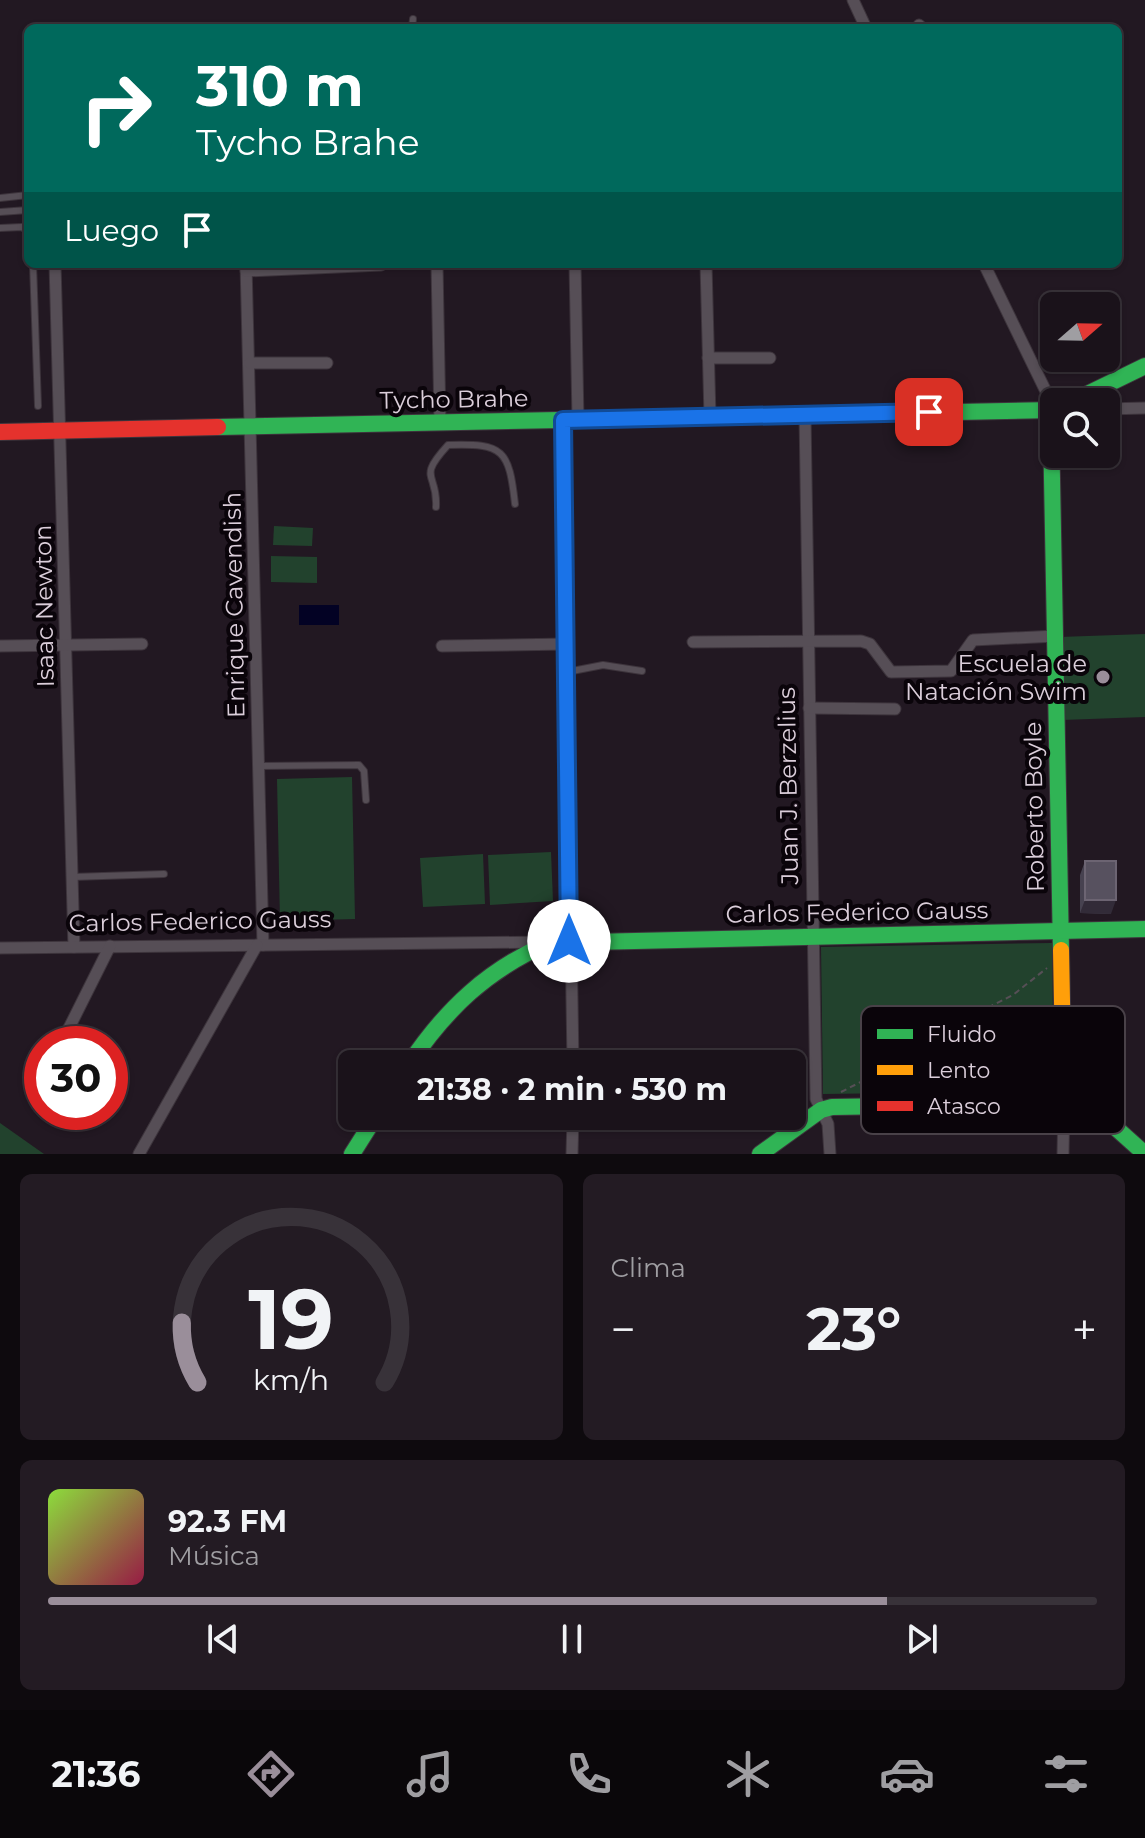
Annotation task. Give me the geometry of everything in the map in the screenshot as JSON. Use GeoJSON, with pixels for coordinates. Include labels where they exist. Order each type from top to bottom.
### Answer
{"type":"FeatureCollection","features":[{"type":"Feature","properties":{"kind":"main road"},"geometry":{"type":"LineString","coordinates":[[1100,388],[1145,366]]}},
{"type":"Feature","properties":{"kind":"main road","name":"Tycho Brahe"},"geometry":{"type":"LineString","coordinates":[[0,432],[1040,410]]}},
{"type":"Feature","properties":{"kind":"main road","name":"Roberto Boyle"},"geometry":{"type":"LineString","coordinates":[[1052,468],[1062,1006]]}},
{"type":"Feature","properties":{"kind":"main road","name":"Carlos Federico Gauss"},"geometry":{"type":"LineString","coordinates":[[562,942],[1145,929]]}},
{"type":"Feature","properties":{"kind":"main road"},"geometry":{"type":"LineString","coordinates":[[419,1050],[445,1011],[472,986],[513,959],[562,942]]}},
{"type":"Feature","properties":{"kind":"main road"},"geometry":{"type":"LineString","coordinates":[[760,1154],[821,1110],[861,1105]]}},
{"type":"Feature","properties":{"kind":"main road"},"geometry":{"type":"LineString","coordinates":[[352,1154],[367,1130]]}},
{"type":"Feature","properties":{"kind":"main road"},"geometry":{"type":"LineString","coordinates":[[1123,1134],[1145,1154]]}},
{"type":"Feature","properties":{"kind":"street"},"geometry":{"type":"LineString","coordinates":[[853,0],[864,24]]}},
{"type":"Feature","properties":{"kind":"street","name":"Isaac Newton"},"geometry":{"type":"LineString","coordinates":[[55,268],[74,947]]}},
{"type":"Feature","properties":{"kind":"street","name":"Enrique Cavendish"},"geometry":{"type":"LineString","coordinates":[[246,268],[259,766],[260,945]]}},
{"type":"Feature","properties":{"kind":"street"},"geometry":{"type":"LineString","coordinates":[[437,268],[444,422]]}},
{"type":"Feature","properties":{"kind":"street"},"geometry":{"type":"LineString","coordinates":[[572,1050],[562,942],[575,268]]}},
{"type":"Feature","properties":{"kind":"street"},"geometry":{"type":"LineString","coordinates":[[706,268],[710,417]]}},
{"type":"Feature","properties":{"kind":"street","name":"Roberto Boyle"},"geometry":{"type":"LineString","coordinates":[[986,268],[1043,388]]}},
{"type":"Feature","properties":{"kind":"street"},"geometry":{"type":"LineString","coordinates":[[708,358],[770,358]]}},
{"type":"Feature","properties":{"kind":"street"},"geometry":{"type":"LineString","coordinates":[[250,363],[327,363]]}},
{"type":"Feature","properties":{"kind":"street"},"geometry":{"type":"LineString","coordinates":[[1120,409],[1145,408]]}},
{"type":"Feature","properties":{"kind":"street","name":"Juan J. Berzelius"},"geometry":{"type":"LineString","coordinates":[[805,415],[816,1099],[828,1124],[830,1154]]}},
{"type":"Feature","properties":{"kind":"street"},"geometry":{"type":"LineString","coordinates":[[693,642],[861,641],[870,644],[891,672],[951,671],[956,669],[968,644],[981,638],[1056,636]]}},
{"type":"Feature","properties":{"kind":"street"},"geometry":{"type":"LineString","coordinates":[[0,646],[142,644]]}},
{"type":"Feature","properties":{"kind":"street"},"geometry":{"type":"LineString","coordinates":[[442,646],[567,644]]}},
{"type":"Feature","properties":{"kind":"street"},"geometry":{"type":"LineString","coordinates":[[809,708],[895,709]]}},
{"type":"Feature","properties":{"kind":"street"},"geometry":{"type":"LineString","coordinates":[[496,940],[510,945],[513,959]]}},
{"type":"Feature","properties":{"kind":"street","name":"Carlos Federico Gauss"},"geometry":{"type":"LineString","coordinates":[[0,948],[496,940],[562,942]]}},
{"type":"Feature","properties":{"kind":"street"},"geometry":{"type":"LineString","coordinates":[[139,1154],[260,945]]}},
{"type":"Feature","properties":{"kind":"street"},"geometry":{"type":"LineString","coordinates":[[70,1026],[110,946]]}},
{"type":"Feature","properties":{"kind":"street"},"geometry":{"type":"LineString","coordinates":[[572,1154],[573,1130]]}},
{"type":"Feature","properties":{"kind":"street","name":"Roberto Boyle"},"geometry":{"type":"LineString","coordinates":[[1063,1134],[1063,1154]]}},
{"type":"Feature","properties":{"kind":"lane"},"geometry":{"type":"LineString","coordinates":[[412,24],[413,19]]}},
{"type":"Feature","properties":{"kind":"lane"},"geometry":{"type":"LineString","coordinates":[[0,198],[24,195]]}},
{"type":"Feature","properties":{"kind":"lane"},"geometry":{"type":"LineString","coordinates":[[0,212],[24,210]]}},
{"type":"Feature","properties":{"kind":"lane"},"geometry":{"type":"LineString","coordinates":[[0,228],[24,229]]}},
{"type":"Feature","properties":{"kind":"lane"},"geometry":{"type":"LineString","coordinates":[[33,268],[38,406]]}},
{"type":"Feature","properties":{"kind":"lane"},"geometry":{"type":"LineString","coordinates":[[436,507],[430,468],[448,445],[444,422]]}},
{"type":"Feature","properties":{"kind":"lane"},"geometry":{"type":"LineString","coordinates":[[448,445],[492,445],[506,457],[511,467],[515,504]]}},
{"type":"Feature","properties":{"kind":"lane"},"geometry":{"type":"LineString","coordinates":[[567,672],[603,665],[642,671]]}},
{"type":"Feature","properties":{"kind":"lane"},"geometry":{"type":"LineString","coordinates":[[259,766],[359,765],[364,771],[366,800]]}},
{"type":"Feature","properties":{"kind":"lane"},"geometry":{"type":"LineString","coordinates":[[72,877],[164,874]]}},
{"type":"Feature","properties":{"kind":"path"},"geometry":{"type":"LineString","coordinates":[[991,1006],[1013,995],[1044,973],[1049,965]]}},
{"type":"Feature","properties":{"kind":"path"},"geometry":{"type":"LineString","coordinates":[[840,1092],[861,1084]]}},
{"type":"Feature","properties":{"kind":"green space"},"geometry":{"type":"Polygon","coordinates":[[[274,526],[313,528],[312,546],[273,545],[274,526]]]}},
{"type":"Feature","properties":{"kind":"green space"},"geometry":{"type":"Polygon","coordinates":[[[271,556],[317,557],[317,583],[271,582],[271,556]]]}},
{"type":"Feature","properties":{"kind":"green space","name":"Escuela de Natación Swim"},"geometry":{"type":"Polygon","coordinates":[[[1145,634],[1145,717],[1062,720],[1059,637],[1145,634]]]}},
{"type":"Feature","properties":{"kind":"green space"},"geometry":{"type":"Polygon","coordinates":[[[352,777],[355,919],[280,921],[277,779],[352,777]]]}},
{"type":"Feature","properties":{"kind":"green space"},"geometry":{"type":"Polygon","coordinates":[[[551,852],[553,901],[490,905],[488,855],[551,852]]]}},
{"type":"Feature","properties":{"kind":"green space"},"geometry":{"type":"Polygon","coordinates":[[[483,854],[485,904],[423,907],[420,858],[483,854]]]}},
{"type":"Feature","properties":{"kind":"green space"},"geometry":{"type":"Polygon","coordinates":[[[1052,943],[1053,1006],[861,1006],[861,1094],[823,1094],[821,947],[1052,943]]]}},
{"type":"Feature","properties":{"kind":"green space"},"geometry":{"type":"Polygon","coordinates":[[[0,1123],[44,1154],[0,1154],[0,1123]]]}},
{"type":"Feature","properties":{"kind":"water"},"geometry":{"type":"Polygon","coordinates":[[[299,605],[339,605],[339,625],[299,625],[299,605]]]}},
{"type":"Feature","properties":{"kind":"building"},"geometry":{"type":"Polygon","coordinates":[[[1085,861],[1116,861],[1116,900],[1085,900],[1085,861]]]}},
{"type":"Feature","properties":{"kind":"traffic: fast"},"geometry":{"type":"LineString","coordinates":[[1100,388],[1145,366]]}},
{"type":"Feature","properties":{"kind":"traffic: fast"},"geometry":{"type":"LineString","coordinates":[[218,427],[1040,410]]}},
{"type":"Feature","properties":{"kind":"traffic: fast"},"geometry":{"type":"LineString","coordinates":[[1052,468],[1061,950]]}},
{"type":"Feature","properties":{"kind":"traffic: fast"},"geometry":{"type":"LineString","coordinates":[[419,1050],[453,1008],[488,978],[549,943],[1145,929]]}},
{"type":"Feature","properties":{"kind":"traffic: fast"},"geometry":{"type":"LineString","coordinates":[[760,1154],[821,1110],[861,1107]]}},
{"type":"Feature","properties":{"kind":"traffic: fast"},"geometry":{"type":"LineString","coordinates":[[352,1154],[367,1130]]}},
{"type":"Feature","properties":{"kind":"traffic: fast"},"geometry":{"type":"LineString","coordinates":[[1123,1134],[1145,1154]]}},
{"type":"Feature","properties":{"kind":"traffic: slow"},"geometry":{"type":"LineString","coordinates":[[1061,950],[1062,1006]]}},
{"type":"Feature","properties":{"kind":"traffic: jam"},"geometry":{"type":"LineString","coordinates":[[0,432],[218,427]]}},
{"type":"Feature","properties":{"kind":"place","name":"Escuela de Natación Swim"},"geometry":{"type":"Point","coordinates":[1103,677]}},
{"type":"Feature","properties":{"kind":"route"},"geometry":{"type":"LineString","coordinates":[[569,941],[563,420],[929,412]]}}]}
